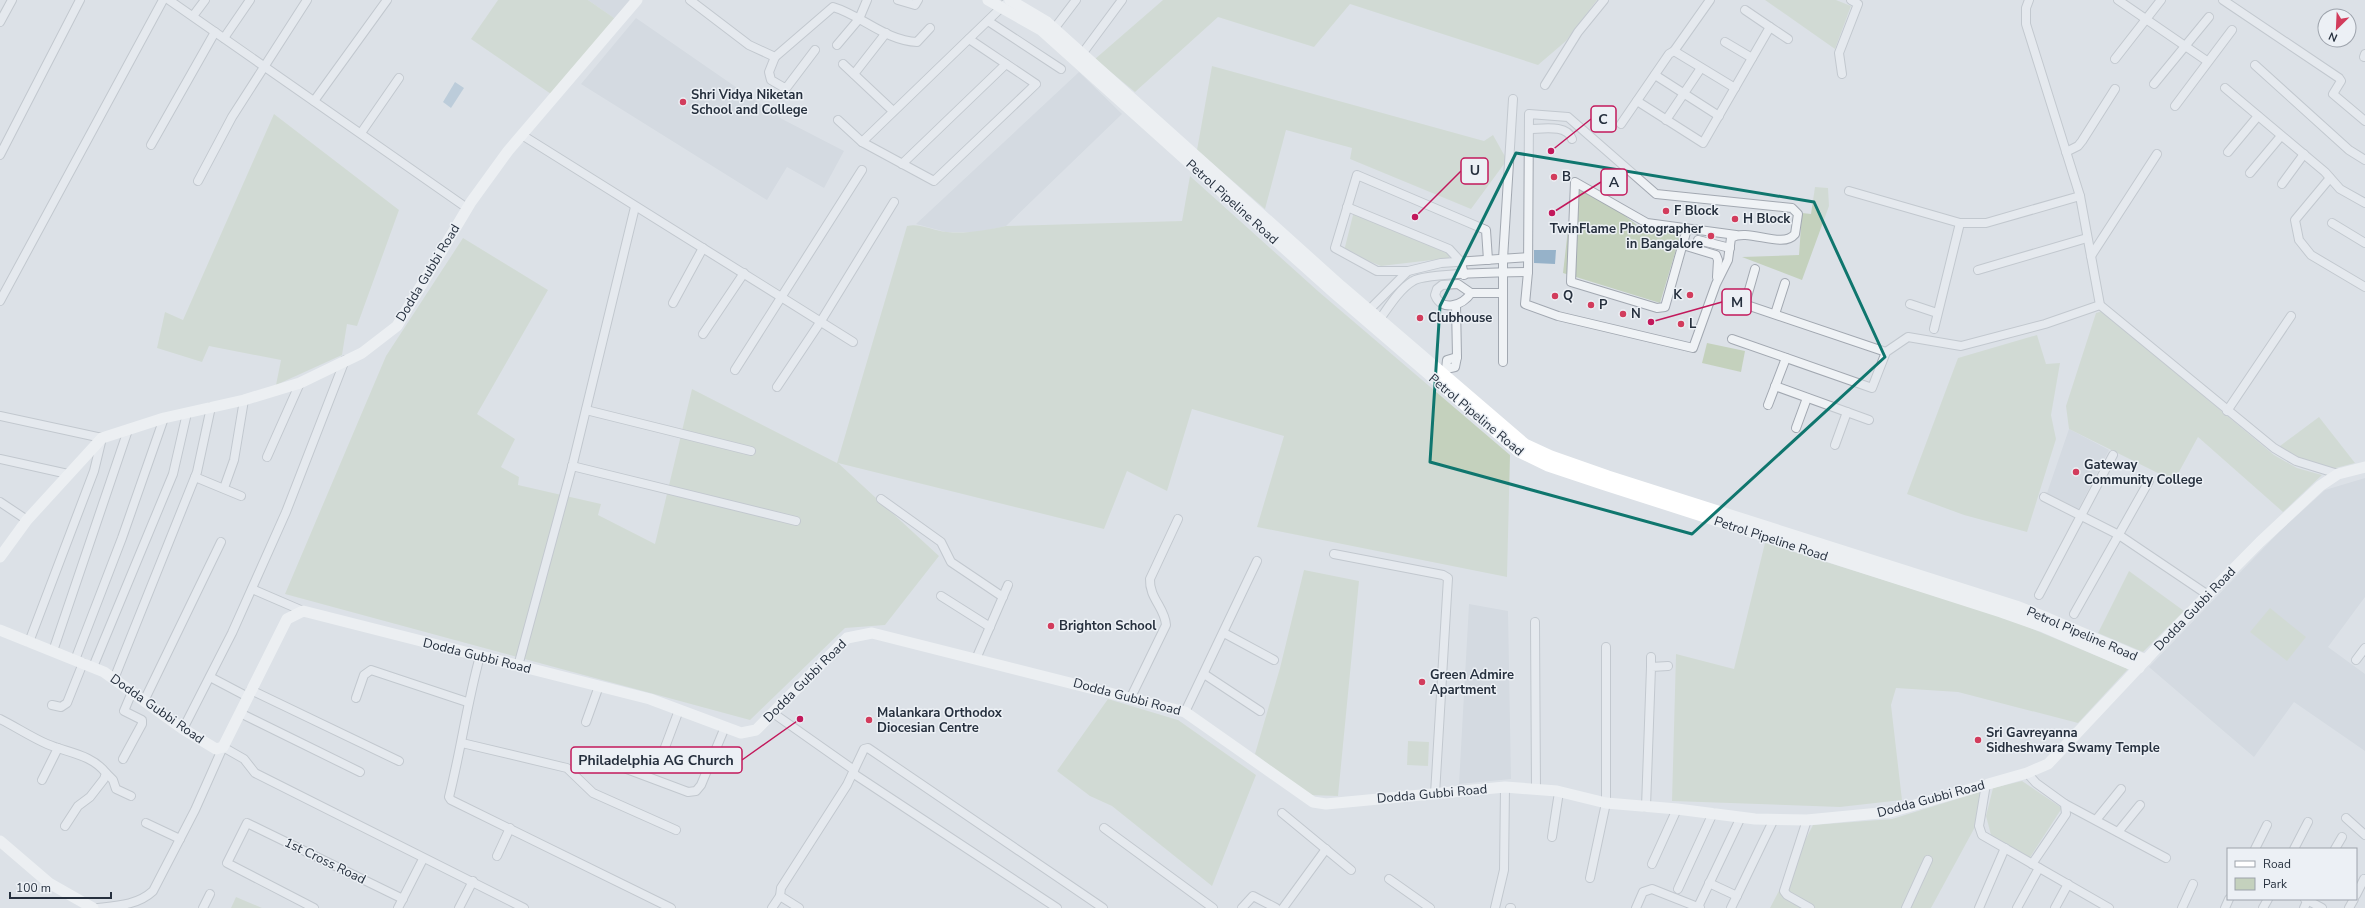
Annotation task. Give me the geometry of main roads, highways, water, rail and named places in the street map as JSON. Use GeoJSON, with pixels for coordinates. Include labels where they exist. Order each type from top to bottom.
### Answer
{"type":"FeatureCollection","features":[{"type":"Feature","properties":{"kind":"water"},"geometry":{"type":"Polygon","coordinates":[[[455,82],[464,88],[451,108],[443,102],[455,82]]]}},
{"type":"Feature","properties":{"kind":"water"},"geometry":{"type":"Polygon","coordinates":[[[1534,250],[1556,250],[1555,264],[1534,263],[1534,250]]]}},
{"type":"Feature","properties":{"kind":"place","name":"Shri Vidya Niketan School and College"},"geometry":{"type":"Point","coordinates":[683,102]}},
{"type":"Feature","properties":{"kind":"place","name":"C"},"geometry":{"type":"Point","coordinates":[1551,151]}},
{"type":"Feature","properties":{"kind":"place","name":"B"},"geometry":{"type":"Point","coordinates":[1554,177]}},
{"type":"Feature","properties":{"kind":"place","name":"F Block"},"geometry":{"type":"Point","coordinates":[1666,211]}},
{"type":"Feature","properties":{"kind":"place","name":"A"},"geometry":{"type":"Point","coordinates":[1552,213]}},
{"type":"Feature","properties":{"kind":"place","name":"U"},"geometry":{"type":"Point","coordinates":[1415,217]}},
{"type":"Feature","properties":{"kind":"place","name":"H Block"},"geometry":{"type":"Point","coordinates":[1735,219]}},
{"type":"Feature","properties":{"kind":"place","name":"TwinFlame Photographer in Bangalore"},"geometry":{"type":"Point","coordinates":[1711,236]}},
{"type":"Feature","properties":{"kind":"place","name":"K"},"geometry":{"type":"Point","coordinates":[1690,295]}},
{"type":"Feature","properties":{"kind":"place","name":"Q"},"geometry":{"type":"Point","coordinates":[1555,296]}},
{"type":"Feature","properties":{"kind":"place","name":"P"},"geometry":{"type":"Point","coordinates":[1591,305]}},
{"type":"Feature","properties":{"kind":"place","name":"N"},"geometry":{"type":"Point","coordinates":[1623,314]}},
{"type":"Feature","properties":{"kind":"place","name":"Clubhouse"},"geometry":{"type":"Point","coordinates":[1420,318]}},
{"type":"Feature","properties":{"kind":"place","name":"M"},"geometry":{"type":"Point","coordinates":[1651,322]}},
{"type":"Feature","properties":{"kind":"place","name":"L"},"geometry":{"type":"Point","coordinates":[1681,324]}},
{"type":"Feature","properties":{"kind":"place","name":"Gateway Community College"},"geometry":{"type":"Point","coordinates":[2076,472]}},
{"type":"Feature","properties":{"kind":"place","name":"Brighton School"},"geometry":{"type":"Point","coordinates":[1051,626]}},
{"type":"Feature","properties":{"kind":"place","name":"Green Admire Apartment"},"geometry":{"type":"Point","coordinates":[1422,682]}},
{"type":"Feature","properties":{"kind":"place","name":"Philadelphia AG Church"},"geometry":{"type":"Point","coordinates":[800,719]}},
{"type":"Feature","properties":{"kind":"place","name":"Malankara Orthodox Diocesian Centre"},"geometry":{"type":"Point","coordinates":[869,720]}},
{"type":"Feature","properties":{"kind":"place","name":"Sri Gavreyanna Sidheshwara Swamy Temple"},"geometry":{"type":"Point","coordinates":[1978,740]}}]}
